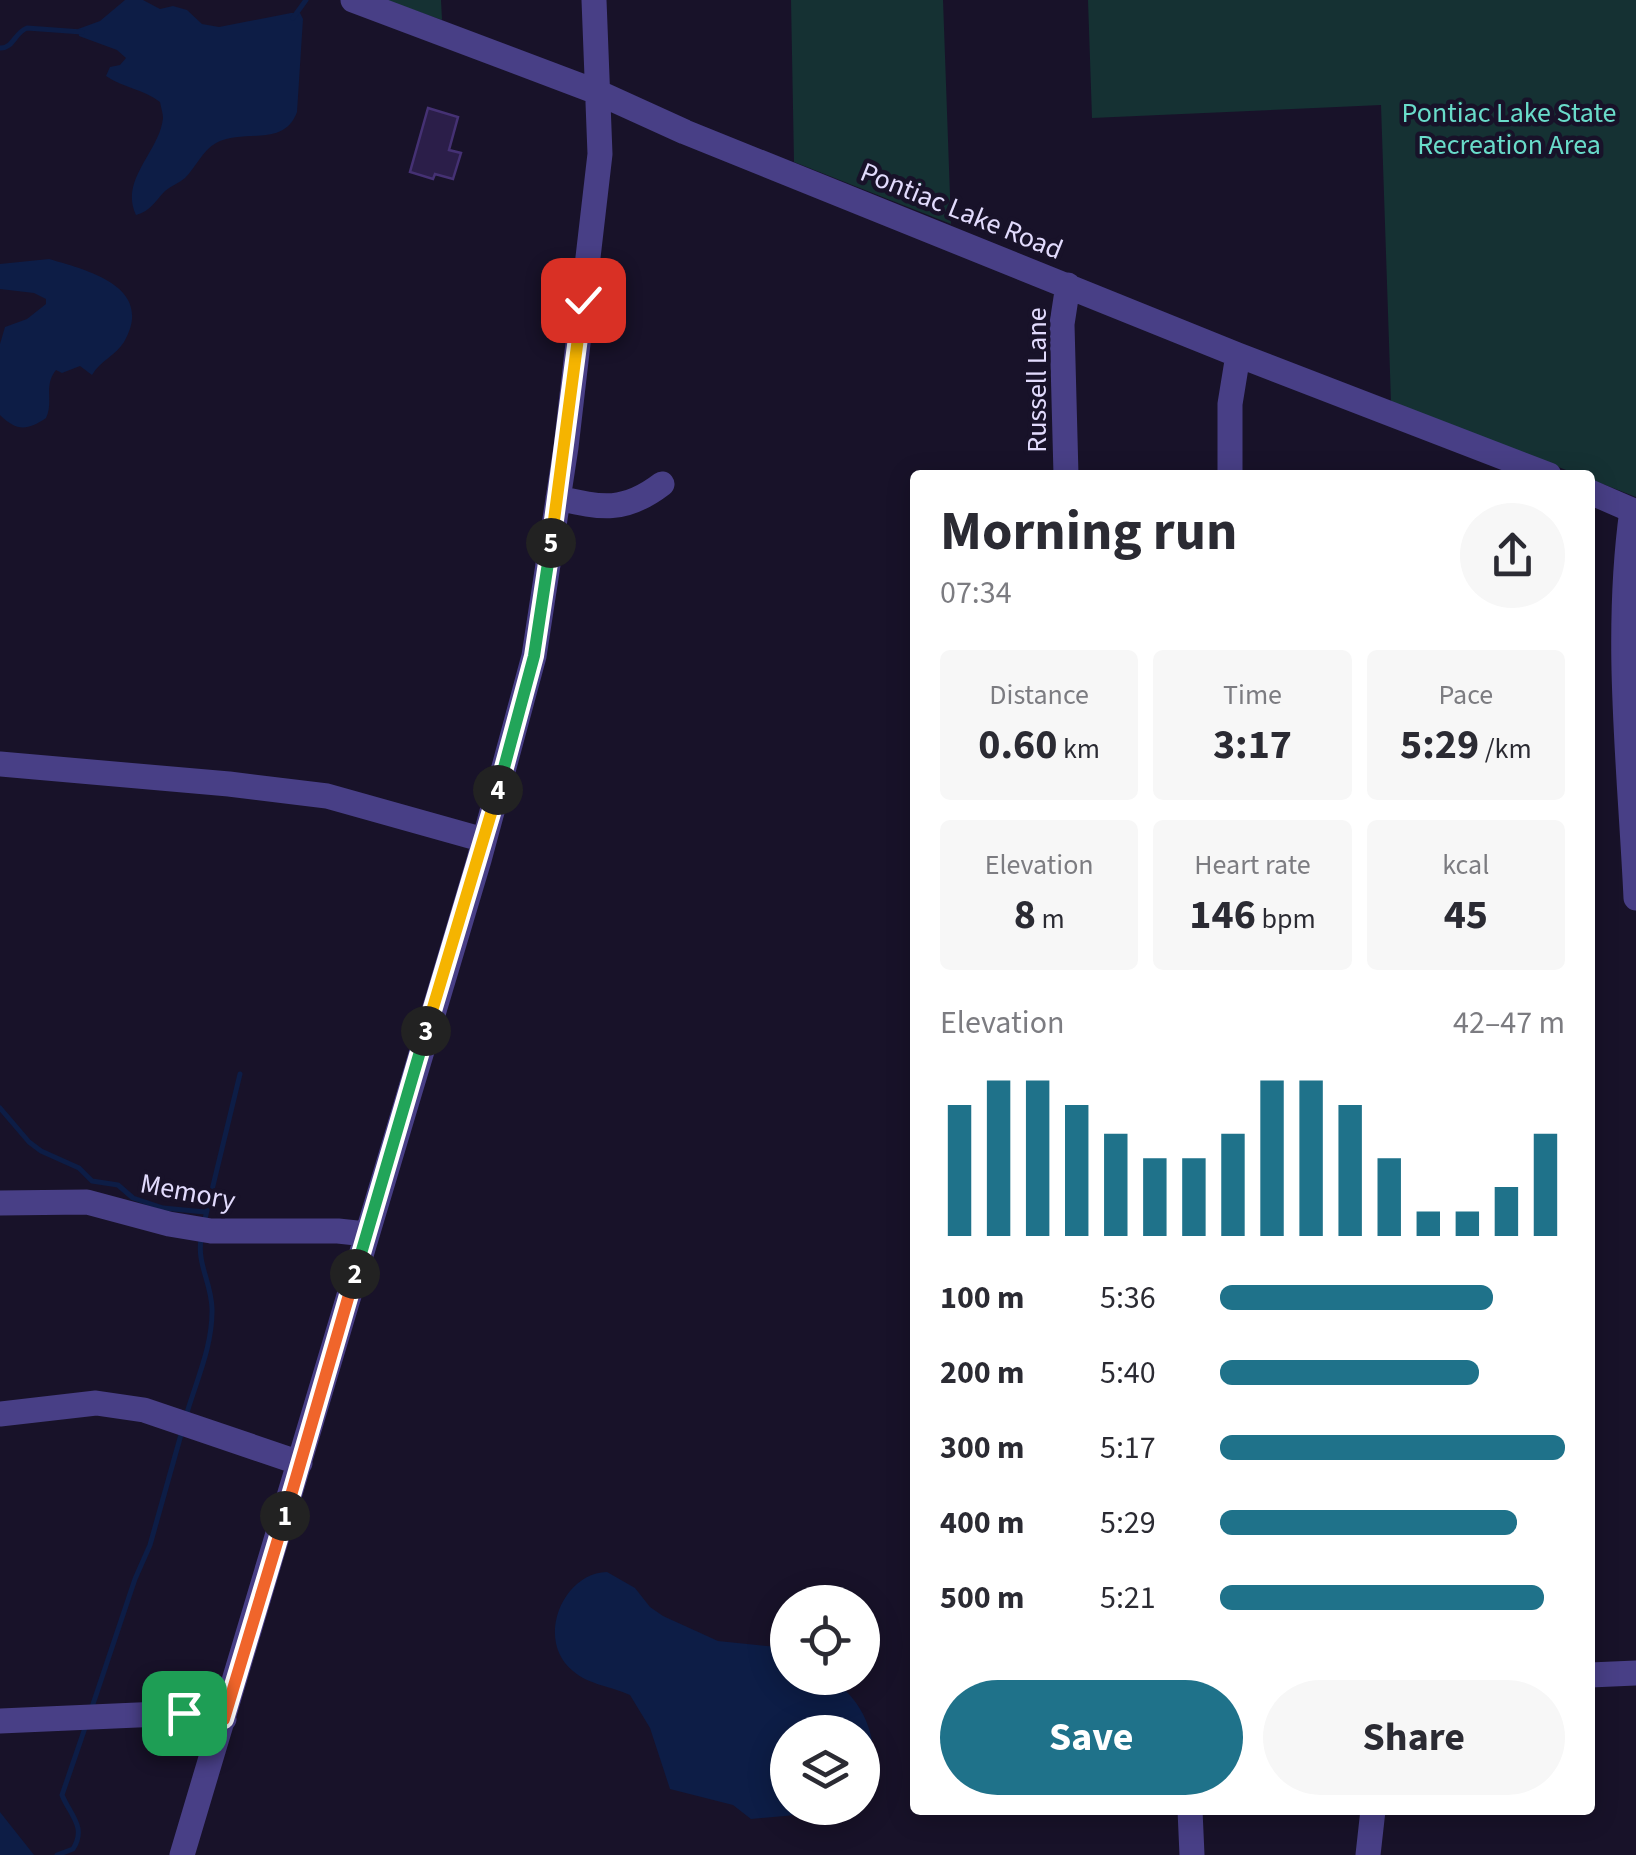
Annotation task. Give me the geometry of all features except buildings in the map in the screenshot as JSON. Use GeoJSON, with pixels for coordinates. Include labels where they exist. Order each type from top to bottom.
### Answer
{"type":"FeatureCollection","features":[{"type":"Feature","properties":{"kind":"street","name":"Pontiac Lake Road"},"geometry":{"type":"LineString","coordinates":[[353,0],[597,92],[685,132],[1536,470]]}},
{"type":"Feature","properties":{"kind":"street"},"geometry":{"type":"LineString","coordinates":[[182,1855],[484,840],[534,656],[558,498],[600,154],[594,0]]}},
{"type":"Feature","properties":{"kind":"street","name":"Russell Lane"},"geometry":{"type":"LineString","coordinates":[[1066,470],[1062,324],[1068,285]]}},
{"type":"Feature","properties":{"kind":"street"},"geometry":{"type":"LineString","coordinates":[[1230,470],[1230,404],[1238,354]]}},
{"type":"Feature","properties":{"kind":"street"},"geometry":{"type":"LineString","coordinates":[[558,498],[614,506],[637,501],[662,484]]}},
{"type":"Feature","properties":{"kind":"street"},"geometry":{"type":"LineString","coordinates":[[1595,494],[1634,511],[1623,571],[1636,898]]}},
{"type":"Feature","properties":{"kind":"street"},"geometry":{"type":"LineString","coordinates":[[0,764],[328,796],[484,840]]}},
{"type":"Feature","properties":{"kind":"street","name":"Memory"},"geometry":{"type":"LineString","coordinates":[[0,1203],[87,1202],[211,1231],[366,1234]]}},
{"type":"Feature","properties":{"kind":"street"},"geometry":{"type":"LineString","coordinates":[[0,1414],[96,1403],[144,1410],[300,1463]]}},
{"type":"Feature","properties":{"kind":"street"},"geometry":{"type":"LineString","coordinates":[[1595,1675],[1636,1673]]}},
{"type":"Feature","properties":{"kind":"street"},"geometry":{"type":"LineString","coordinates":[[0,1721],[184,1713],[224,1719]]}},
{"type":"Feature","properties":{"kind":"street"},"geometry":{"type":"LineString","coordinates":[[1190,1815],[1192,1855]]}},
{"type":"Feature","properties":{"kind":"street"},"geometry":{"type":"LineString","coordinates":[[1368,1855],[1373,1815]]}},
{"type":"Feature","properties":{"kind":"green space"},"geometry":{"type":"Polygon","coordinates":[[[385,0],[441,0],[442,20],[385,0]]]}},
{"type":"Feature","properties":{"kind":"green space"},"geometry":{"type":"Polygon","coordinates":[[[791,0],[943,0],[951,224],[794,162],[791,0]]]}},
{"type":"Feature","properties":{"kind":"green space","name":"Pontiac Lake State Recreation Area"},"geometry":{"type":"Polygon","coordinates":[[[1088,0],[1636,0],[1636,497],[1595,481],[1595,470],[1566,470],[1391,402],[1381,105],[1092,118],[1088,0]]]}},
{"type":"Feature","properties":{"kind":"water"},"geometry":{"type":"Polygon","coordinates":[[[125,0],[143,0],[160,9],[173,6],[187,10],[202,24],[219,27],[291,13],[300,13],[303,19],[297,112],[291,123],[273,134],[216,143],[185,178],[136,215],[133,190],[160,130],[160,102],[106,76],[110,67],[120,65],[126,58],[117,50],[79,36],[78,29],[100,21],[125,0]]]}},
{"type":"Feature","properties":{"kind":"water"},"geometry":{"type":"Polygon","coordinates":[[[49,259],[112,284],[131,307],[131,323],[121,347],[92,375],[80,366],[62,373],[56,370],[50,382],[46,418],[22,427],[0,415],[0,344],[5,327],[27,319],[46,304],[46,299],[34,293],[0,289],[0,264],[49,259]]]}},
{"type":"Feature","properties":{"kind":"water"},"geometry":{"type":"Polygon","coordinates":[[[607,1572],[635,1588],[663,1616],[718,1641],[770,1646],[770,1695],[850,1695],[863,1715],[770,1715],[770,1817],[751,1819],[733,1805],[670,1789],[650,1728],[630,1695],[579,1676],[562,1658],[556,1643],[555,1627],[566,1596],[591,1575],[607,1572]]]}},
{"type":"Feature","properties":{"kind":"water"},"geometry":{"type":"Polygon","coordinates":[[[0,1812],[34,1855],[0,1855],[0,1812]]]}},
{"type":"Feature","properties":{"kind":"waterway"},"geometry":{"type":"LineString","coordinates":[[293,18],[306,0]]}},
{"type":"Feature","properties":{"kind":"waterway"},"geometry":{"type":"LineString","coordinates":[[0,48],[8,46],[27,28],[82,32]]}},
{"type":"Feature","properties":{"kind":"waterway"},"geometry":{"type":"LineString","coordinates":[[204,1223],[240,1074]]}},
{"type":"Feature","properties":{"kind":"waterway"},"geometry":{"type":"LineString","coordinates":[[0,1108],[29,1142],[79,1168],[92,1181],[118,1185],[133,1198],[163,1208],[205,1212]]}},
{"type":"Feature","properties":{"kind":"waterway"},"geometry":{"type":"LineString","coordinates":[[186,1416],[212,1322],[201,1239]]}},
{"type":"Feature","properties":{"kind":"waterway"},"geometry":{"type":"LineString","coordinates":[[91,1710],[150,1545],[182,1431]]}},
{"type":"Feature","properties":{"kind":"waterway"},"geometry":{"type":"LineString","coordinates":[[57,1855],[73,1849],[77,1841],[76,1821],[62,1795],[86,1725]]}},
{"type":"Feature","properties":{"kind":"route"},"geometry":{"type":"LineString","coordinates":[[184,1713],[224,1719],[479,860],[534,656],[566,447],[583,300]]}}]}
